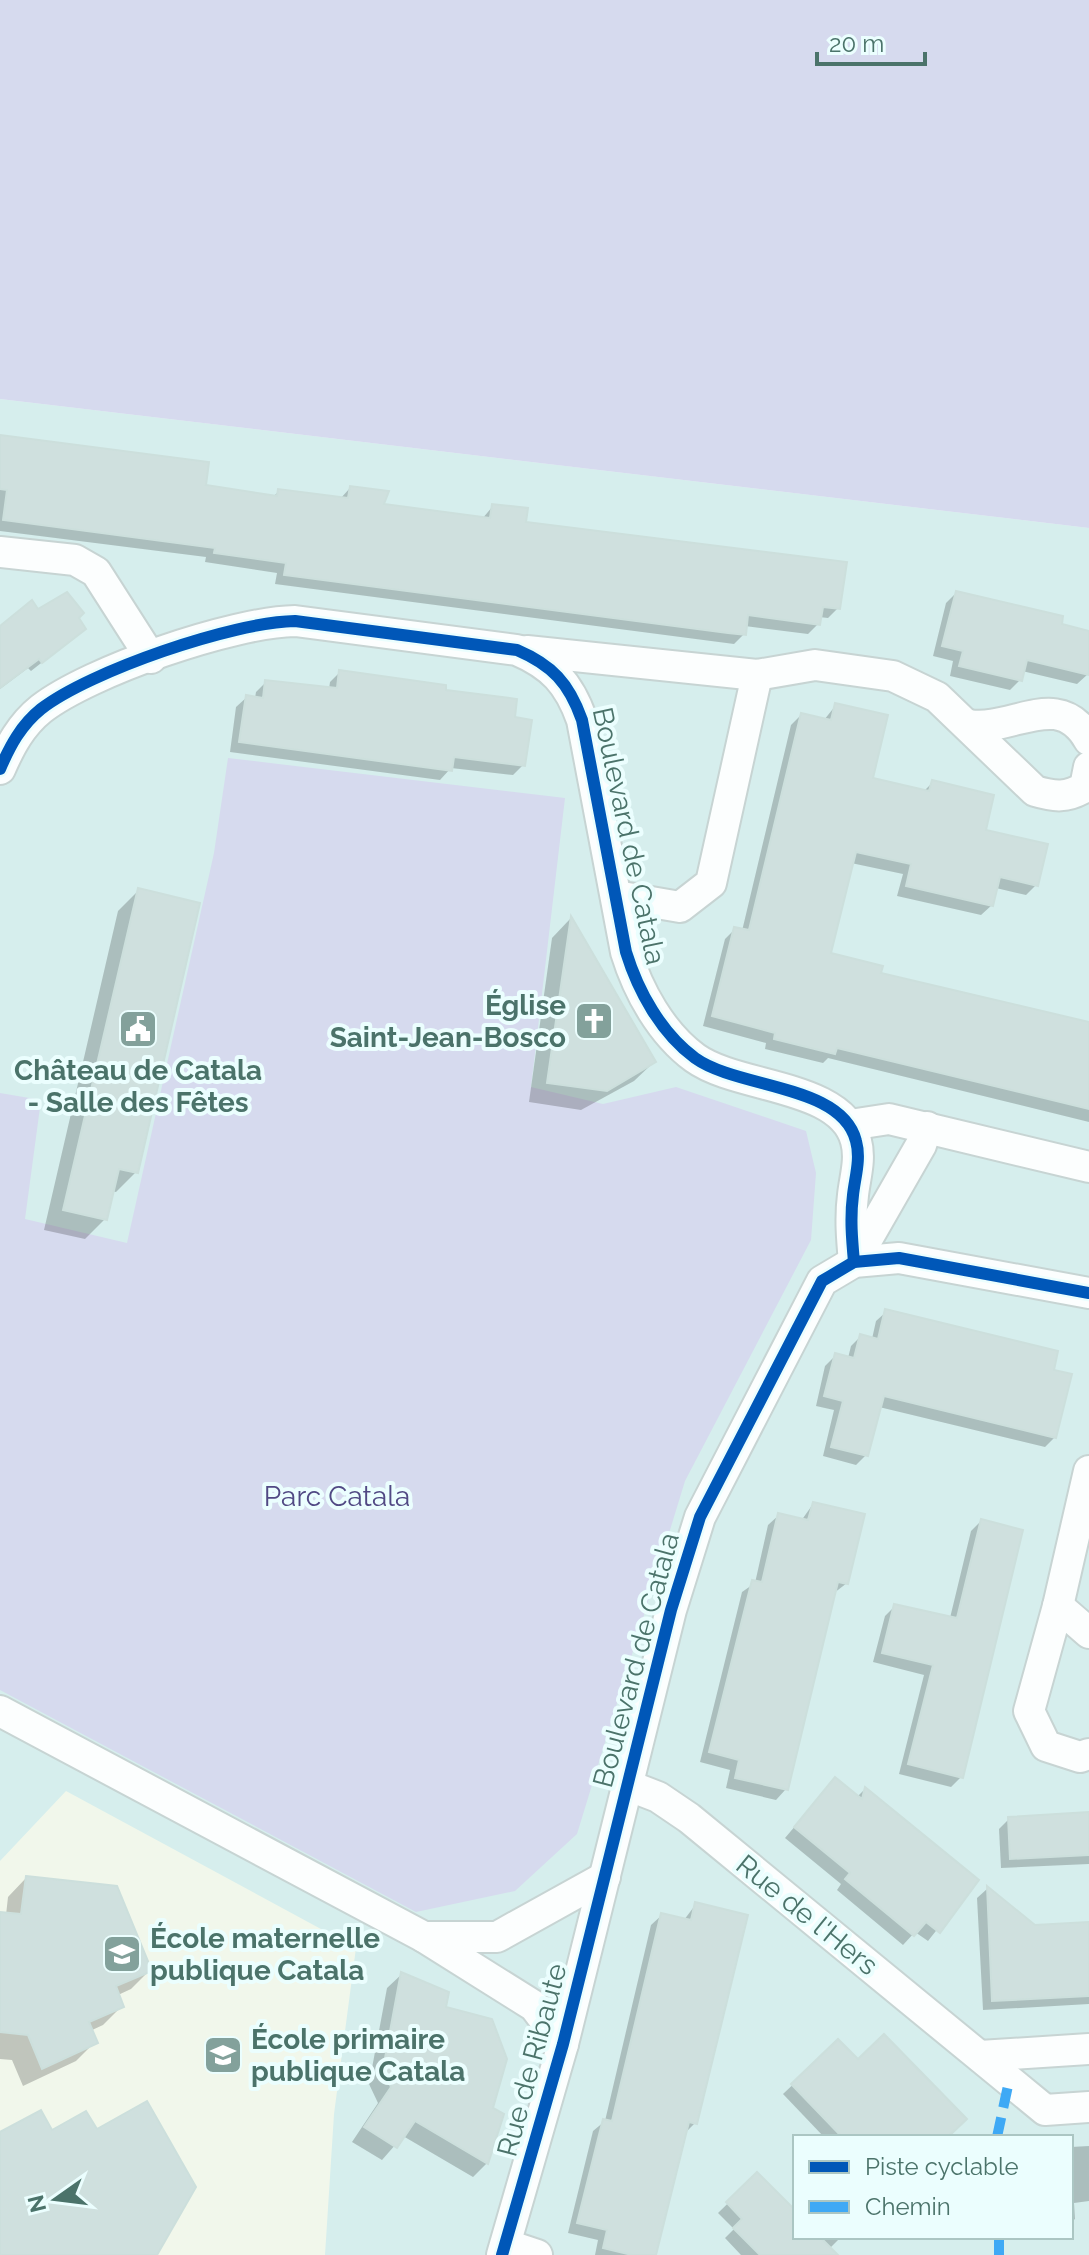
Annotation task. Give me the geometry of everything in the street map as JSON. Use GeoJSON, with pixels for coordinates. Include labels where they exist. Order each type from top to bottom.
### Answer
{"type":"FeatureCollection","features":[{"type":"Feature","properties":{"kind":"street"},"geometry":{"type":"LineString","coordinates":[[0,552],[75,560],[96,572],[151,658]]}},
{"type":"Feature","properties":{"kind":"street","name":"Boulevard de Catala"},"geometry":{"type":"LineString","coordinates":[[0,769],[20,730],[40,710],[65,693],[232,628],[263,622],[295,621],[517,650],[544,662],[574,696],[582,720],[636,982],[669,1032],[693,1057],[713,1069],[825,1103],[850,1125]]}},
{"type":"Feature","properties":{"kind":"street"},"geometry":{"type":"LineString","coordinates":[[517,650],[757,675],[815,665],[893,676],[937,697],[1035,791],[1053,797],[1072,796],[1085,787],[1089,767]]}},
{"type":"Feature","properties":{"kind":"street"},"geometry":{"type":"LineString","coordinates":[[616,896],[680,907],[711,883],[757,675]]}},
{"type":"Feature","properties":{"kind":"street"},"geometry":{"type":"LineString","coordinates":[[969,725],[1003,725],[1026,714],[1041,712],[1081,725],[1089,740]]}},
{"type":"Feature","properties":{"kind":"street"},"geometry":{"type":"LineString","coordinates":[[854,1262],[851,1225],[859,1157],[850,1125],[889,1119],[1089,1167]]}},
{"type":"Feature","properties":{"kind":"street","name":"Boulevard de Catala"},"geometry":{"type":"LineString","coordinates":[[854,1262],[921,1145],[927,1127]]}},
{"type":"Feature","properties":{"kind":"street","name":"Boulevard de Catala"},"geometry":{"type":"LineString","coordinates":[[605,1877],[671,1610],[700,1517],[822,1281],[854,1262],[899,1258],[1089,1293]]}},
{"type":"Feature","properties":{"kind":"street"},"geometry":{"type":"LineString","coordinates":[[1089,1471],[1058,1606],[1029,1711],[1046,1746],[1080,1757],[1089,1754]]}},
{"type":"Feature","properties":{"kind":"street"},"geometry":{"type":"LineString","coordinates":[[1058,1606],[1089,1633]]}},
{"type":"Feature","properties":{"kind":"street"},"geometry":{"type":"LineString","coordinates":[[0,1711],[424,1937],[534,2006],[563,2044]]}},
{"type":"Feature","properties":{"kind":"street","name":"Rue de l'Hers"},"geometry":{"type":"LineString","coordinates":[[627,1785],[658,1797],[689,1818],[1045,2110],[1089,2107]]}},
{"type":"Feature","properties":{"kind":"street"},"geometry":{"type":"LineString","coordinates":[[424,1937],[497,1937],[605,1877]]}},
{"type":"Feature","properties":{"kind":"street","name":"Rue de Ribaute"},"geometry":{"type":"LineString","coordinates":[[504,2250],[563,2044],[605,1877]]}},
{"type":"Feature","properties":{"kind":"street"},"geometry":{"type":"LineString","coordinates":[[980,2056],[1089,2049]]}},
{"type":"Feature","properties":{"kind":"street"},"geometry":{"type":"LineString","coordinates":[[504,2250],[537,2255]]}},
{"type":"Feature","properties":{"kind":"shaded area"},"geometry":{"type":"Polygon","coordinates":[[[0,399],[1089,528],[1089,2255],[0,2255],[0,399]]]}},
{"type":"Feature","properties":{"kind":"shaded area","name":"École primaire publique Catala"},"geometry":{"type":"Polygon","coordinates":[[[66,1791],[356,1948],[334,2114],[325,2255],[0,2255],[0,1861],[66,1791]]]}},
{"type":"Feature","properties":{"kind":"green space"},"geometry":{"type":"Polygon","coordinates":[[[0,0],[1089,0],[1089,528],[0,399],[0,0]]]}},
{"type":"Feature","properties":{"kind":"green space","name":"Parc Catala"},"geometry":{"type":"Polygon","coordinates":[[[228,758],[565,798],[531,1087],[603,1104],[676,1087],[806,1131],[816,1173],[811,1240],[685,1481],[577,1834],[515,1891],[416,1912],[0,1690],[0,1093],[41,1100],[25,1219],[127,1243],[214,853],[228,758]]]}},
{"type":"Feature","properties":{"kind":"building"},"geometry":{"type":"Polygon","coordinates":[[[0,435],[209,462],[206,485],[277,496],[278,489],[348,498],[350,486],[389,491],[384,504],[490,518],[492,504],[528,508],[526,522],[847,562],[840,609],[823,607],[820,625],[748,615],[746,635],[284,575],[286,563],[214,553],[215,548],[3,520],[7,490],[0,489],[0,435]]]}},
{"type":"Feature","properties":{"kind":"building"},"geometry":{"type":"Polygon","coordinates":[[[956,591],[1063,616],[1062,624],[1089,631],[1089,675],[1027,660],[1022,681],[959,666],[963,651],[942,646],[956,591]]]}},
{"type":"Feature","properties":{"kind":"building"},"geometry":{"type":"Polygon","coordinates":[[[67,592],[84,613],[79,618],[86,629],[42,663],[39,659],[0,688],[0,626],[32,600],[38,609],[67,592]]]}},
{"type":"Feature","properties":{"kind":"building"},"geometry":{"type":"Polygon","coordinates":[[[339,670],[446,685],[446,690],[517,699],[515,717],[532,720],[525,766],[454,757],[452,771],[239,742],[246,695],[263,698],[265,680],[337,688],[339,670]]]}},
{"type":"Feature","properties":{"kind":"building"},"geometry":{"type":"Polygon","coordinates":[[[835,703],[888,715],[873,778],[929,791],[932,780],[994,795],[986,830],[1048,844],[1038,886],[1000,877],[993,906],[906,886],[911,864],[856,852],[831,953],[883,966],[881,973],[1089,1022],[1089,1109],[837,1048],[835,1054],[774,1039],[775,1033],[712,1016],[734,927],[749,930],[801,713],[831,720],[835,703]]]}},
{"type":"Feature","properties":{"kind":"building","name":"Château de Catala - Salle des Fêtes"},"geometry":{"type":"Polygon","coordinates":[[[138,888],[200,903],[138,1173],[119,1169],[107,1220],[63,1210],[138,888]]]}},
{"type":"Feature","properties":{"kind":"building","name":"Église Saint-Jean-Bosco"},"geometry":{"type":"Polygon","coordinates":[[[571,916],[656,1062],[607,1091],[547,1083],[571,916]]]}},
{"type":"Feature","properties":{"kind":"building"},"geometry":{"type":"Polygon","coordinates":[[[885,1309],[1058,1351],[1054,1370],[1072,1374],[1056,1438],[884,1396],[868,1456],[831,1447],[843,1401],[824,1396],[835,1353],[854,1358],[860,1334],[878,1339],[885,1309]]]}},
{"type":"Feature","properties":{"kind":"building"},"geometry":{"type":"Polygon","coordinates":[[[813,1502],[865,1514],[848,1584],[838,1582],[788,1790],[735,1778],[739,1760],[709,1752],[752,1580],[762,1582],[778,1513],[808,1520],[813,1502]]]}},
{"type":"Feature","properties":{"kind":"building"},"geometry":{"type":"Polygon","coordinates":[[[981,1519],[1023,1530],[963,1778],[908,1764],[933,1665],[882,1653],[894,1604],[957,1618],[981,1519]]]}},
{"type":"Feature","properties":{"kind":"building"},"geometry":{"type":"Polygon","coordinates":[[[835,1777],[862,1799],[865,1787],[979,1880],[940,1933],[926,1922],[914,1936],[845,1879],[850,1873],[794,1827],[835,1777]]]}},
{"type":"Feature","properties":{"kind":"building"},"geometry":{"type":"Polygon","coordinates":[[[1089,1812],[1089,1855],[1010,1859],[1008,1817],[1089,1812]]]}},
{"type":"Feature","properties":{"kind":"building"},"geometry":{"type":"Polygon","coordinates":[[[26,1876],[117,1886],[152,1971],[116,1986],[124,2007],[89,2022],[98,2043],[42,2069],[28,2035],[0,2032],[0,1912],[21,1914],[26,1876]]]}},
{"type":"Feature","properties":{"kind":"building"},"geometry":{"type":"Polygon","coordinates":[[[987,1886],[1035,1925],[1089,1922],[1089,1996],[992,2001],[987,1886]]]}},
{"type":"Feature","properties":{"kind":"building"},"geometry":{"type":"Polygon","coordinates":[[[695,1902],[748,1915],[697,2124],[689,2122],[656,2255],[632,2255],[603,2248],[607,2230],[577,2223],[603,2119],[612,2121],[661,1913],[691,1920],[695,1902]]]}},
{"type":"Feature","properties":{"kind":"building"},"geometry":{"type":"Polygon","coordinates":[[[401,1972],[449,1992],[446,2007],[492,2019],[507,2059],[493,2108],[504,2114],[488,2164],[415,2121],[397,2148],[364,2127],[391,2087],[383,2069],[401,1972]]]}},
{"type":"Feature","properties":{"kind":"building"},"geometry":{"type":"Polygon","coordinates":[[[884,2034],[967,2119],[950,2135],[840,2135],[791,2084],[838,2039],[858,2059],[884,2034]]]}},
{"type":"Feature","properties":{"kind":"building"},"geometry":{"type":"Polygon","coordinates":[[[147,2101],[196,2187],[157,2255],[0,2255],[0,2132],[41,2110],[52,2130],[86,2111],[97,2129],[147,2101]]]}},
{"type":"Feature","properties":{"kind":"building"},"geometry":{"type":"Polygon","coordinates":[[[757,2172],[793,2208],[793,2239],[822,2239],[838,2255],[760,2255],[733,2228],[742,2219],[726,2202],[757,2172]]]}},
{"type":"Feature","properties":{"kind":"marked path"},"geometry":{"type":"LineString","coordinates":[[997,2135],[1009,2081]]}},
{"type":"Feature","properties":{"kind":"marked path"},"geometry":{"type":"LineString","coordinates":[[999,2239],[999,2255]]}},
{"type":"Feature","properties":{"kind":"cycle path"},"geometry":{"type":"LineString","coordinates":[[0,769],[22,729],[41,709],[63,694],[163,651],[236,630],[295,621],[517,650],[540,662],[565,686],[582,720],[626,952],[644,996],[661,1024],[695,1058],[736,1076],[810,1098],[831,1108],[847,1122],[858,1154],[852,1212],[854,1262]]}},
{"type":"Feature","properties":{"kind":"cycle path"},"geometry":{"type":"LineString","coordinates":[[502,2255],[563,2044],[671,1610],[700,1517],[822,1281],[854,1262],[899,1258],[1089,1293]]}},
{"type":"Feature","properties":{"kind":"place","name":"Église Saint-Jean-Bosco"},"geometry":{"type":"Point","coordinates":[594,1021]}},
{"type":"Feature","properties":{"kind":"place","name":"Château de Catala - Salle des Fêtes"},"geometry":{"type":"Point","coordinates":[138,1029]}},
{"type":"Feature","properties":{"kind":"place","name":"École maternelle publique Catala"},"geometry":{"type":"Point","coordinates":[122,1954]}},
{"type":"Feature","properties":{"kind":"place","name":"École primaire publique Catala"},"geometry":{"type":"Point","coordinates":[223,2055]}}]}
